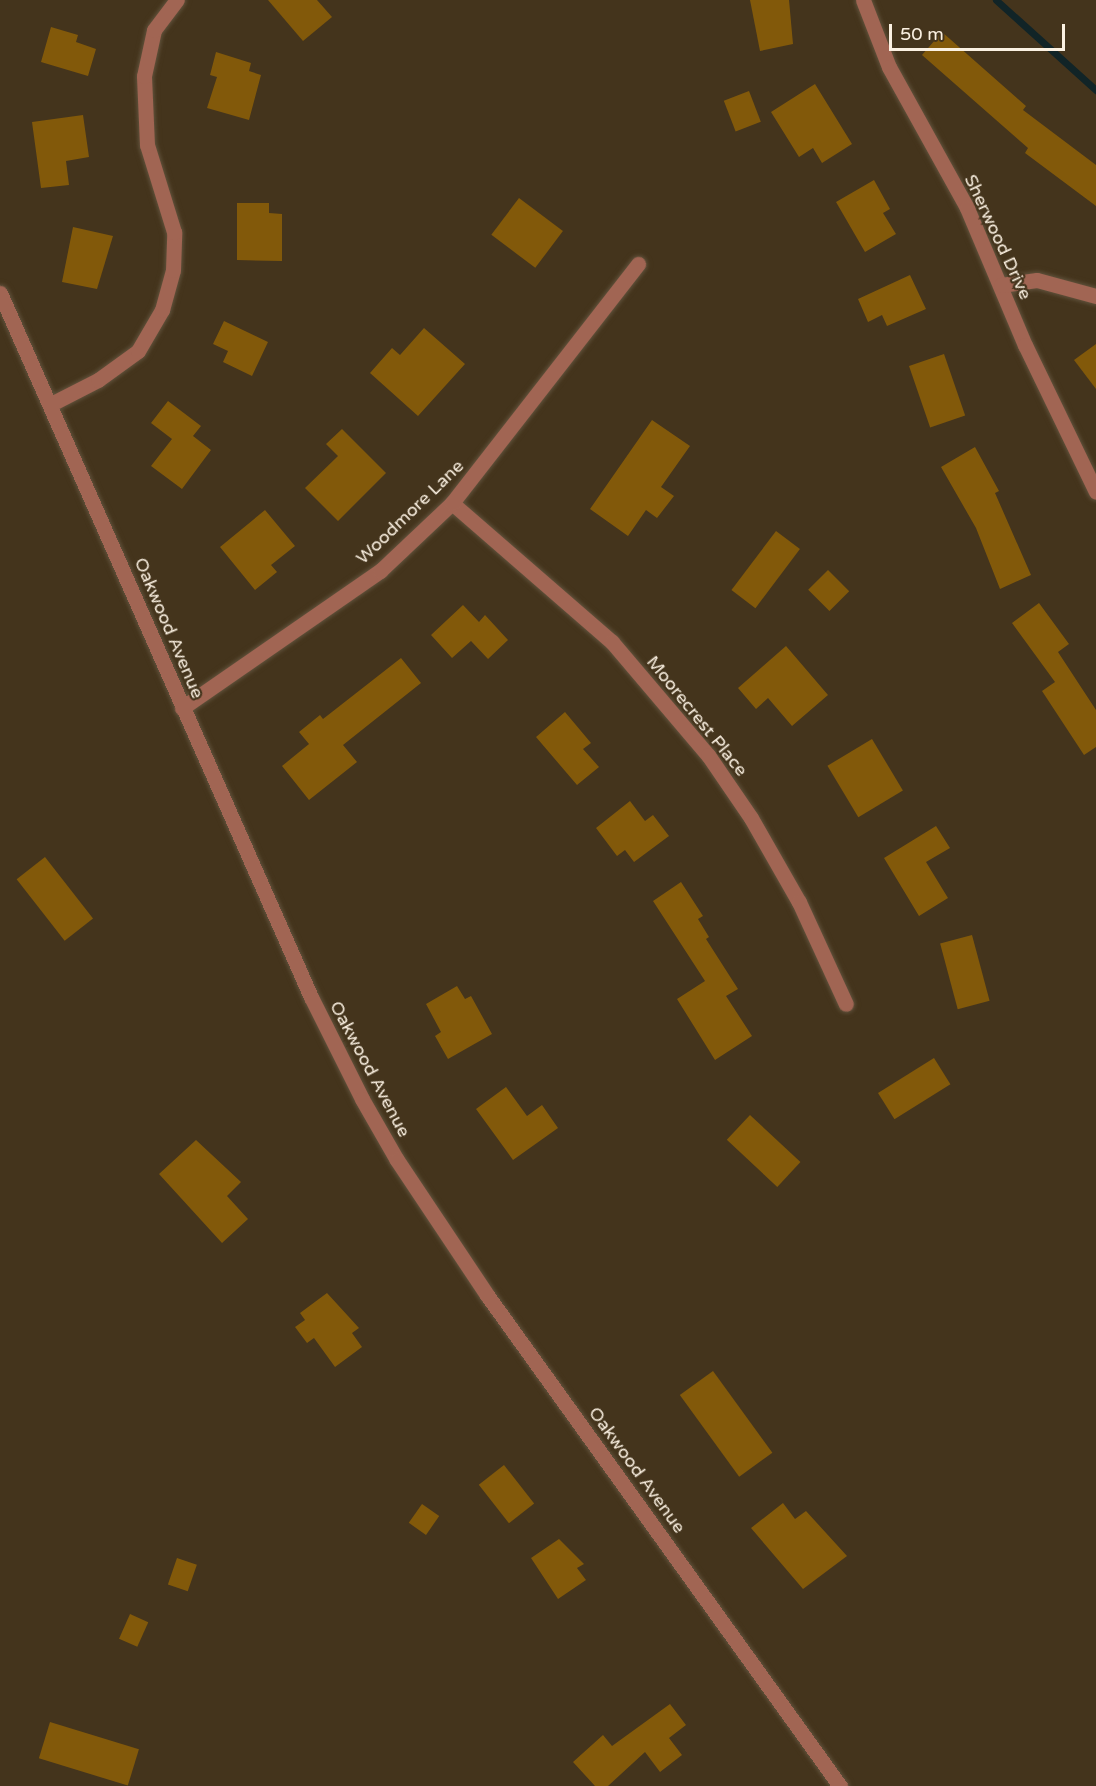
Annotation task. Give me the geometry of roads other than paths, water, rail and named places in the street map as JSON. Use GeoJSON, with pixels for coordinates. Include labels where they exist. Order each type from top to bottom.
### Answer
{"type":"FeatureCollection","features":[{"type":"Feature","properties":{"kind":"street"},"geometry":{"type":"LineString","coordinates":[[51,404],[98,380],[138,351],[162,310],[173,270],[174,232],[147,145],[144,76],[154,30],[177,0]]}},
{"type":"Feature","properties":{"kind":"street","name":"Sherwood Drive"},"geometry":{"type":"LineString","coordinates":[[863,0],[890,67],[967,208],[1096,492]]}},
{"type":"Feature","properties":{"kind":"street","name":"Woodmore Lane"},"geometry":{"type":"LineString","coordinates":[[182,708],[380,571],[452,503],[638,264]]}},
{"type":"Feature","properties":{"kind":"street"},"geometry":{"type":"LineString","coordinates":[[1001,285],[1037,280],[1096,296]]}},
{"type":"Feature","properties":{"kind":"street","name":"Oakwood Avenue"},"geometry":{"type":"LineString","coordinates":[[0,293],[51,404],[182,708],[311,998],[397,1160],[487,1294],[840,1786]]}},
{"type":"Feature","properties":{"kind":"street","name":"Moorecrest Place"},"geometry":{"type":"LineString","coordinates":[[452,503],[612,642],[708,755],[752,818],[799,902],[846,1004]]}},
{"type":"Feature","properties":{"kind":"waterway"},"geometry":{"type":"LineString","coordinates":[[996,0],[1096,90]]}}]}
